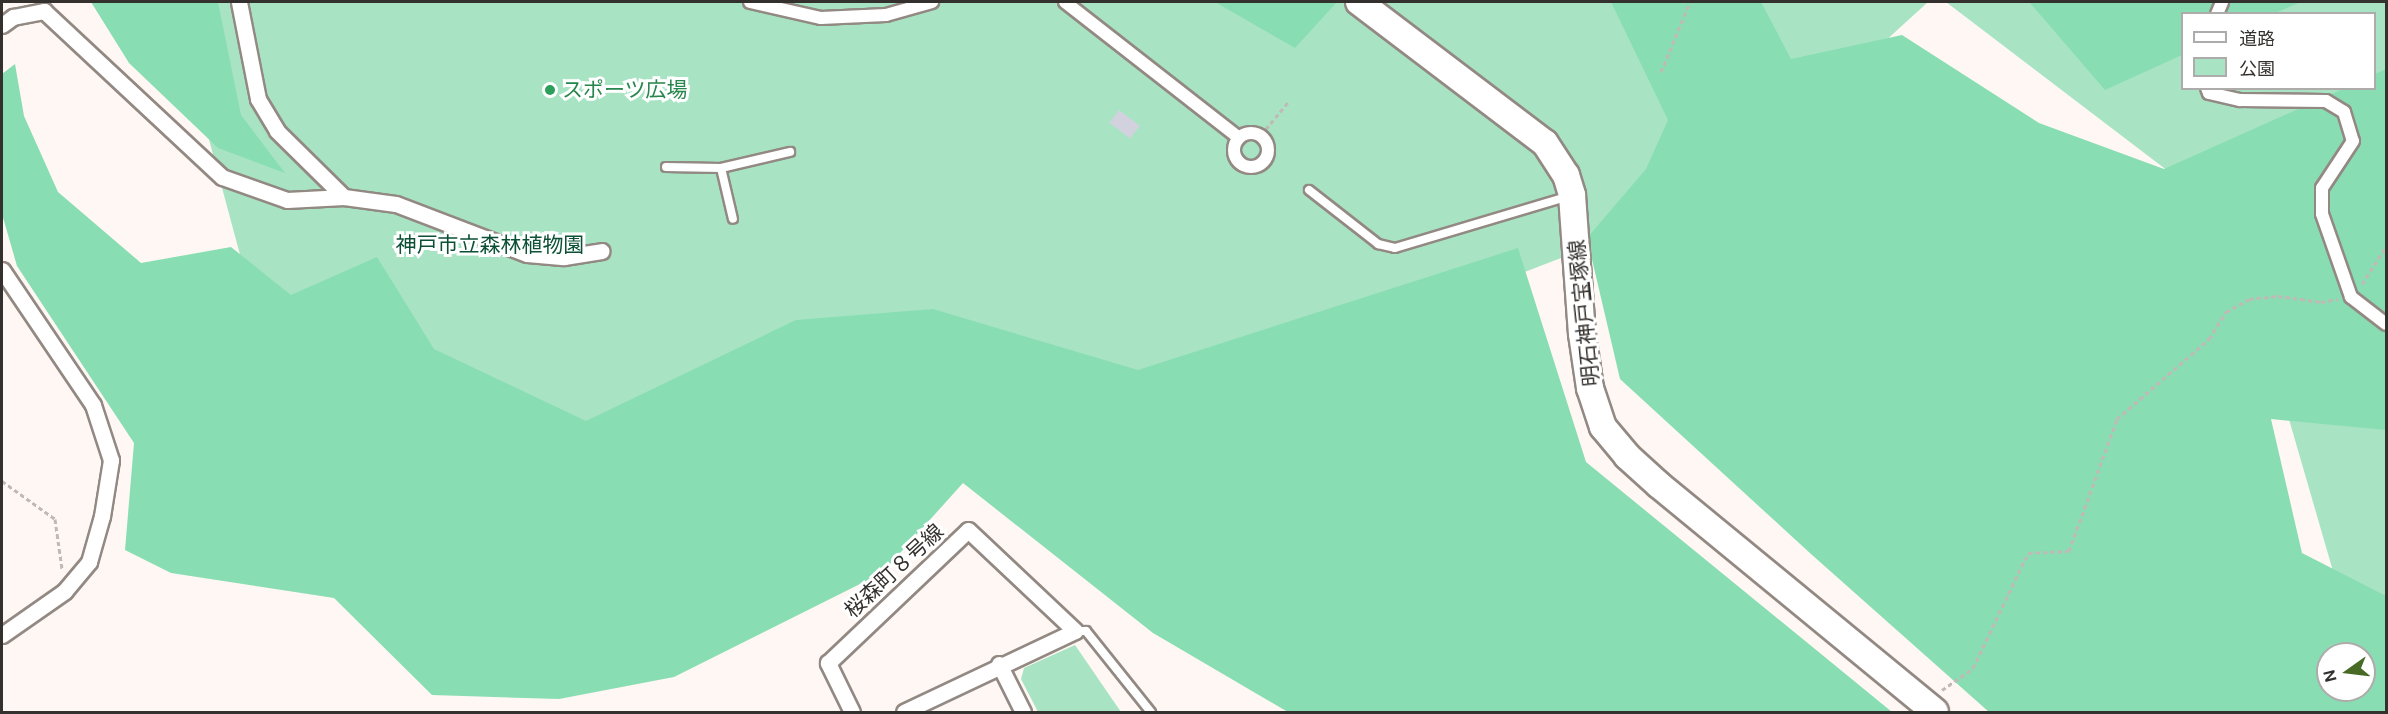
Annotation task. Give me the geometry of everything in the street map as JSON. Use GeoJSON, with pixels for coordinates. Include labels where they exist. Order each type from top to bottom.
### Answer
{"type":"FeatureCollection","features":[{"type":"Feature","properties":{"kind":"main road","name":"明石神戸宝塚線"},"geometry":{"type":"LineString","coordinates":[[1359,2],[1545,143],[1566,176],[1572,195],[1582,334],[1590,388],[1603,427],[1627,456],[1659,485],[1931,707]]}},
{"type":"Feature","properties":{"kind":"street"},"geometry":{"type":"LineString","coordinates":[[239,2],[247,61],[258,99],[278,131],[344,197]]}},
{"type":"Feature","properties":{"kind":"street"},"geometry":{"type":"LineString","coordinates":[[750,2],[821,18],[886,15],[932,2]]}},
{"type":"Feature","properties":{"kind":"street"},"geometry":{"type":"LineString","coordinates":[[1065,2],[1238,137]]}},
{"type":"Feature","properties":{"kind":"street"},"geometry":{"type":"LineString","coordinates":[[2,26],[13,17],[44,11],[222,177],[287,200],[344,197],[396,204],[527,254],[564,257],[602,251]]}},
{"type":"Feature","properties":{"kind":"street"},"geometry":{"type":"LineString","coordinates":[[2208,90],[2209,93],[2240,100],[2326,101],[2344,112],[2352,141],[2322,188],[2322,214],[2351,297],[2386,324]]}},
{"type":"Feature","properties":{"kind":"street"},"geometry":{"type":"LineString","coordinates":[[1250,132],[1261,135],[1269,154],[1263,163],[1253,168],[1242,166],[1235,158],[1233,147],[1238,137],[1250,132]]}},
{"type":"Feature","properties":{"kind":"street"},"geometry":{"type":"LineString","coordinates":[[2,270],[93,405],[111,460],[102,516],[89,562],[65,591],[2,634]]}},
{"type":"Feature","properties":{"kind":"street","name":"桜森町８号線"},"geometry":{"type":"LineString","coordinates":[[852,712],[828,663],[968,530],[1075,631]]}},
{"type":"Feature","properties":{"kind":"street"},"geometry":{"type":"LineString","coordinates":[[904,712],[999,664],[1075,631]]}},
{"type":"Feature","properties":{"kind":"street"},"geometry":{"type":"LineString","coordinates":[[999,664],[1023,712]]}},
{"type":"Feature","properties":{"kind":"lane"},"geometry":{"type":"LineString","coordinates":[[666,167],[721,168],[790,152]]}},
{"type":"Feature","properties":{"kind":"lane"},"geometry":{"type":"LineString","coordinates":[[721,168],[733,219]]}},
{"type":"Feature","properties":{"kind":"lane"},"geometry":{"type":"LineString","coordinates":[[1309,190],[1378,244],[1395,248],[1572,195]]}},
{"type":"Feature","properties":{"kind":"lane"},"geometry":{"type":"LineString","coordinates":[[1075,631],[1086,631],[1151,712]]}},
{"type":"Feature","properties":{"kind":"path"},"geometry":{"type":"LineString","coordinates":[[1661,72],[1690,2]]}},
{"type":"Feature","properties":{"kind":"path"},"geometry":{"type":"LineString","coordinates":[[1261,135],[1289,101]]}},
{"type":"Feature","properties":{"kind":"path"},"geometry":{"type":"LineString","coordinates":[[1931,707],[1974,668],[2028,553],[2069,551],[2117,419],[2209,339],[2226,312],[2249,299],[2278,296],[2320,302],[2351,297],[2386,247]]}},
{"type":"Feature","properties":{"kind":"path"},"geometry":{"type":"LineString","coordinates":[[2,482],[55,519],[65,591]]}},
{"type":"Feature","properties":{"kind":"green space"},"geometry":{"type":"Polygon","coordinates":[[[91,2],[218,2],[241,115],[285,173],[218,148],[129,63],[91,2]]]}},
{"type":"Feature","properties":{"kind":"green space","name":"神戸市立森林植物園"},"geometry":{"type":"Polygon","coordinates":[[[172,2],[1928,2],[1711,200],[1150,417],[309,511],[172,2]]]}},
{"type":"Feature","properties":{"kind":"green space"},"geometry":{"type":"Polygon","coordinates":[[[1215,2],[1337,2],[1295,48],[1215,2]]]}},
{"type":"Feature","properties":{"kind":"green space"},"geometry":{"type":"Polygon","coordinates":[[[1611,2],[1761,2],[1791,59],[1902,35],[2039,123],[2164,169],[2341,90],[2376,90],[2376,74],[2386,69],[2386,430],[2271,419],[2302,553],[2386,596],[2386,712],[1989,712],[1811,554],[1620,379],[1587,238],[1646,169],[1668,120],[1611,2]]]}},
{"type":"Feature","properties":{"kind":"green space"},"geometry":{"type":"Polygon","coordinates":[[[1946,2],[2386,2],[2386,712],[2376,686],[2376,642],[2354,642],[2231,219],[1946,2]]]}},
{"type":"Feature","properties":{"kind":"green space"},"geometry":{"type":"Polygon","coordinates":[[[2301,2],[2277,12],[2181,12],[2181,55],[2105,90],[2030,3],[2301,2]]]}},
{"type":"Feature","properties":{"kind":"green space"},"geometry":{"type":"Polygon","coordinates":[[[15,64],[24,116],[58,192],[141,263],[231,247],[291,295],[377,257],[434,349],[586,421],[796,320],[933,309],[1138,370],[1518,248],[1586,462],[1892,712],[1288,712],[1153,633],[963,483],[882,573],[674,677],[559,699],[432,695],[334,598],[171,573],[125,550],[134,443],[17,266],[2,214],[2,74],[15,64]]]}},
{"type":"Feature","properties":{"kind":"green space"},"geometry":{"type":"Polygon","coordinates":[[[1075,645],[1121,712],[1038,712],[1021,679],[1024,668],[1075,645]]]}},
{"type":"Feature","properties":{"kind":"building"},"geometry":{"type":"Polygon","coordinates":[[[1119,110],[1140,126],[1130,138],[1109,123],[1119,110]]]}},
{"type":"Feature","properties":{"kind":"place","name":"スポーツ広場"},"geometry":{"type":"Point","coordinates":[550,90]}}]}
